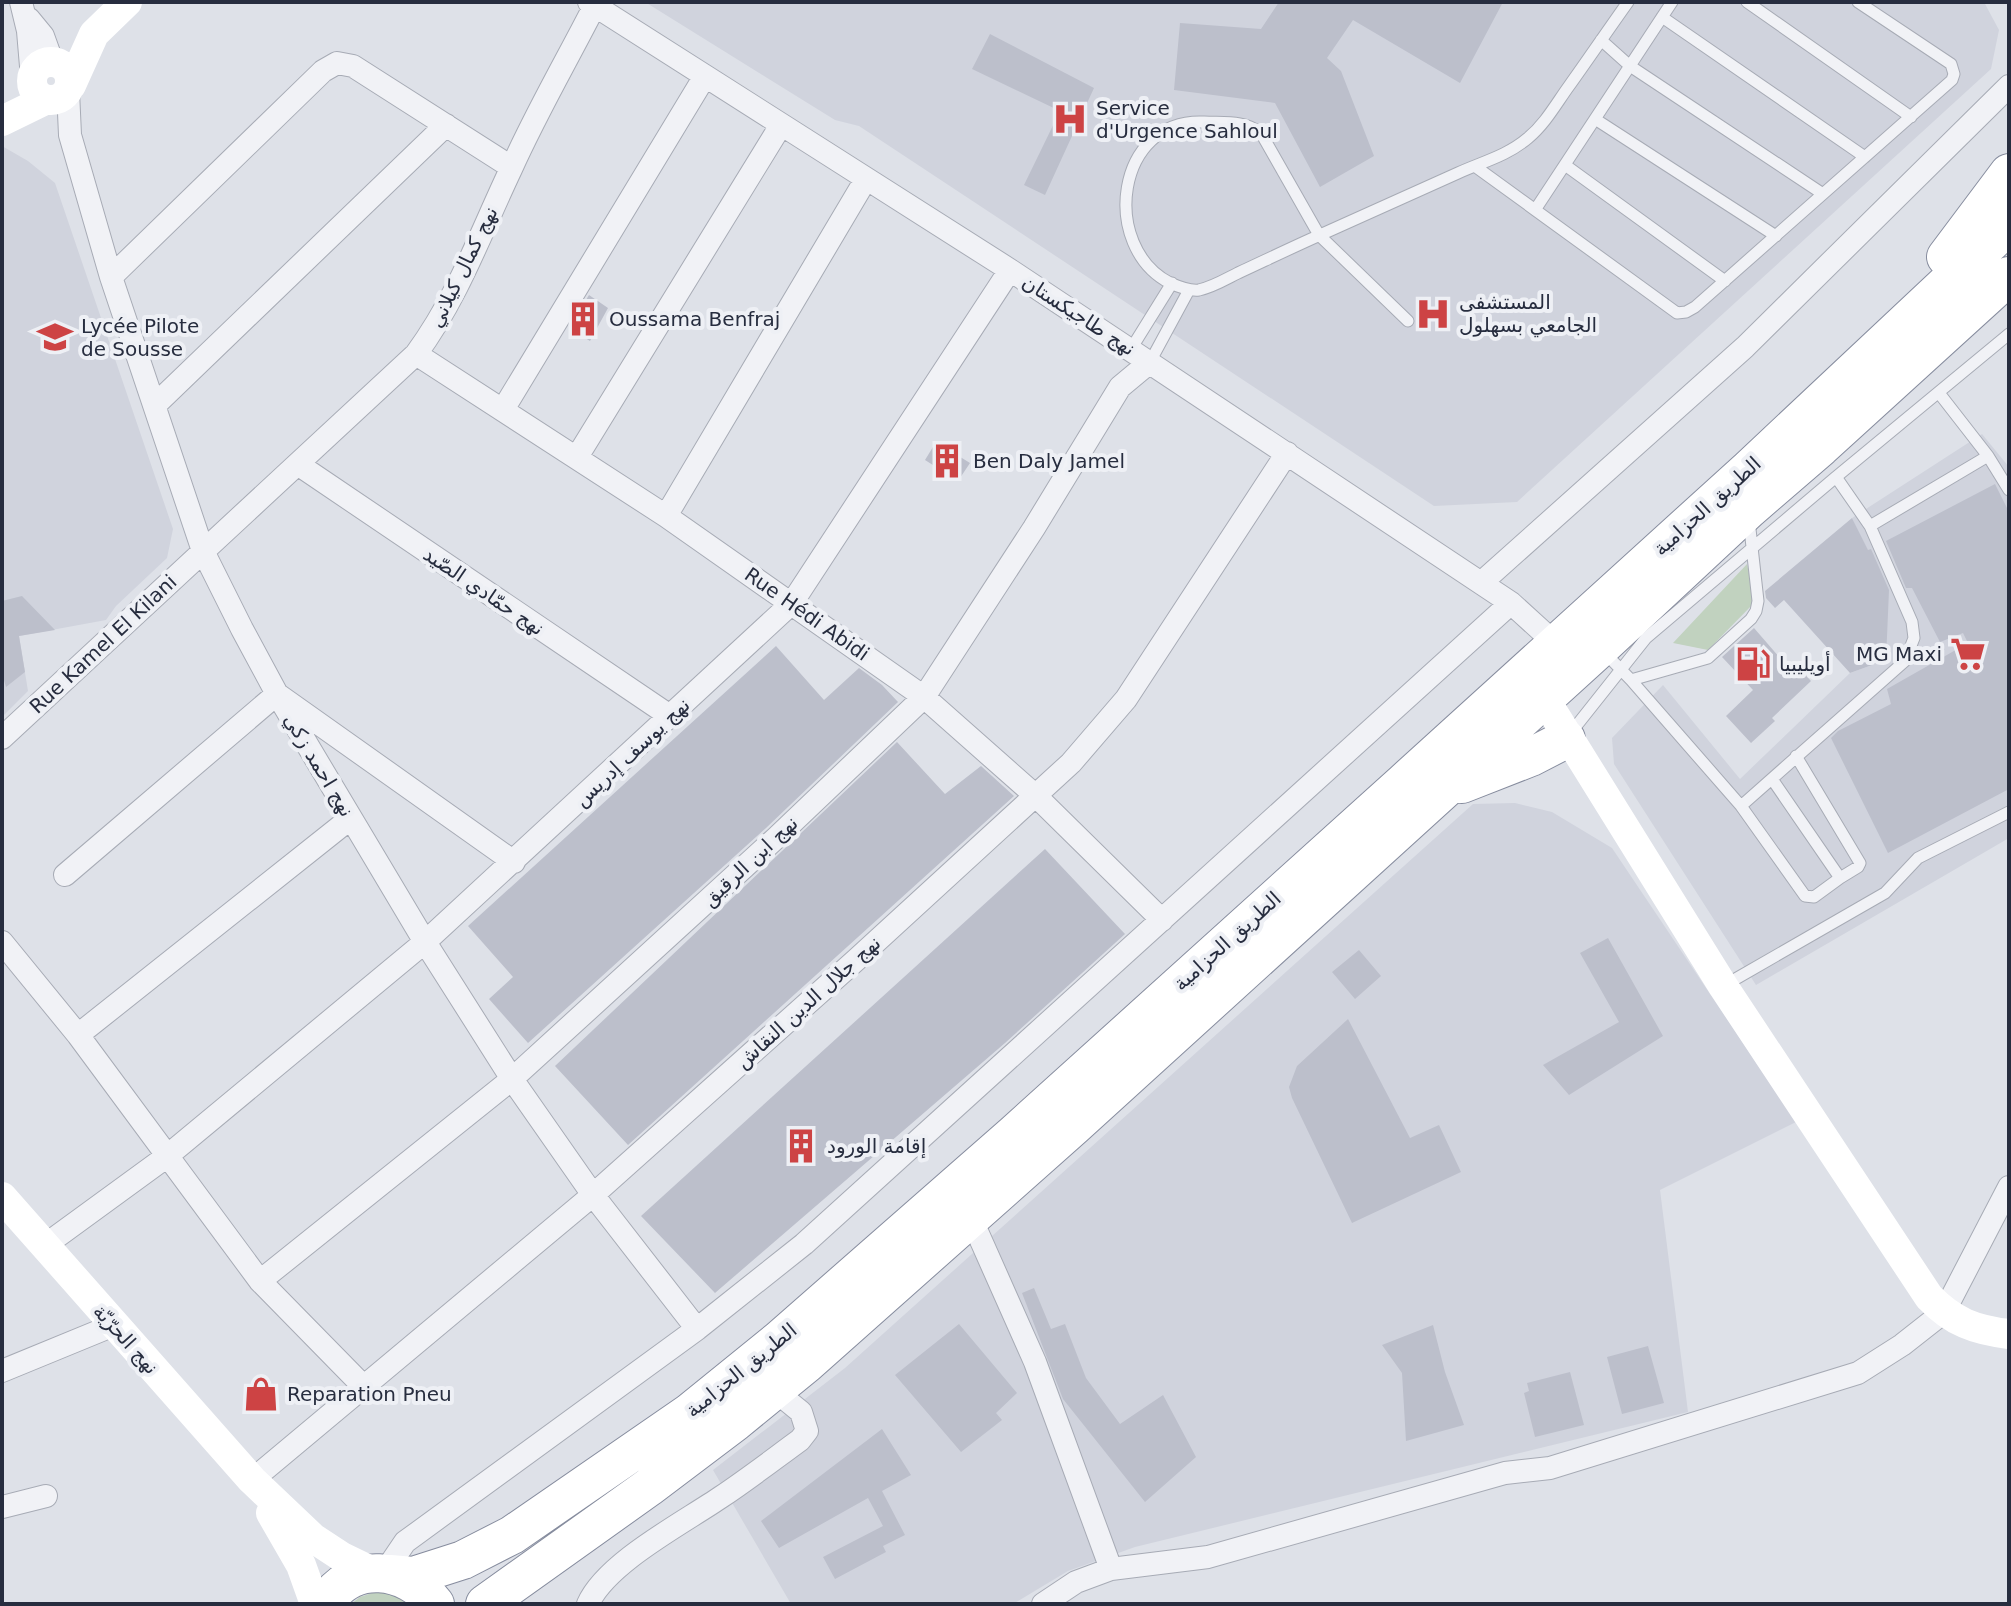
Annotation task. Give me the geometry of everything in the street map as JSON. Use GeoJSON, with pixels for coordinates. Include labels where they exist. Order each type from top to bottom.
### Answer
{"type":"FeatureCollection","features":[{"type":"Feature","properties":{"kind":"highway"},"geometry":{"type":"LineString","coordinates":[[1903,324],[1923,288],[2009,173]]}},
{"type":"Feature","properties":{"kind":"highway","name":"الطريق الحزامية"},"geometry":{"type":"LineString","coordinates":[[325,1604],[341,1586],[357,1577],[383,1573],[413,1576],[463,1560],[512,1535],[689,1413],[810,1314],[980,1165],[1749,469],[2009,225]]}},
{"type":"Feature","properties":{"kind":"highway","name":"الطريق الحزامية"},"geometry":{"type":"LineString","coordinates":[[485,1604],[723,1432],[774,1390],[971,1218],[1544,698],[1610,658],[1750,528],[1821,447],[2009,276]]}},
{"type":"Feature","properties":{"kind":"highway"},"geometry":{"type":"LineString","coordinates":[[1435,798],[1566,739]]}},
{"type":"Feature","properties":{"kind":"highway"},"geometry":{"type":"LineString","coordinates":[[524,1604],[542,1576],[597,1524]]}},
{"type":"Feature","properties":{"kind":"highway"},"geometry":{"type":"LineString","coordinates":[[383,1573],[409,1580],[425,1591],[435,1604]]}},
{"type":"Feature","properties":{"kind":"street"},"geometry":{"type":"LineString","coordinates":[[2,120],[50,82],[76,67],[94,34],[127,2]]}},
{"type":"Feature","properties":{"kind":"street","name":"نهج طاجيكستان"},"geometry":{"type":"LineString","coordinates":[[592,4],[1131,349],[1511,603],[1556,644]]}},
{"type":"Feature","properties":{"kind":"street","name":"نهج كمال كيلاني"},"geometry":{"type":"LineString","coordinates":[[203,551],[416,354],[455,291],[511,167],[592,4]]}},
{"type":"Feature","properties":{"kind":"street"},"geometry":{"type":"LineString","coordinates":[[23,9],[43,36],[50,82]]}},
{"type":"Feature","properties":{"kind":"street"},"geometry":{"type":"LineString","coordinates":[[111,277],[330,66],[337,63],[353,66],[511,167]]}},
{"type":"Feature","properties":{"kind":"street"},"geometry":{"type":"LineString","coordinates":[[504,408],[705,76]]}},
{"type":"Feature","properties":{"kind":"street","name":"نهج احمد زكي"},"geometry":{"type":"LineString","coordinates":[[50,82],[70,135],[111,277],[203,551],[277,694],[425,942],[512,1079],[593,1195],[697,1329]]}},
{"type":"Feature","properties":{"kind":"street"},"geometry":{"type":"LineString","coordinates":[[1481,583],[1745,347],[2009,86]]}},
{"type":"Feature","properties":{"kind":"street"},"geometry":{"type":"LineString","coordinates":[[155,405],[446,125]]}},
{"type":"Feature","properties":{"kind":"street"},"geometry":{"type":"LineString","coordinates":[[577,457],[781,125]]}},
{"type":"Feature","properties":{"kind":"street"},"geometry":{"type":"LineString","coordinates":[[666,516],[866,179]]}},
{"type":"Feature","properties":{"kind":"street","name":"نهج يوسف إدريس"},"geometry":{"type":"LineString","coordinates":[[44,1246],[166,1157],[425,942],[792,603],[1010,270]]}},
{"type":"Feature","properties":{"kind":"street"},"geometry":{"type":"LineString","coordinates":[[1120,387],[1131,349]]}},
{"type":"Feature","properties":{"kind":"street","name":"Rue Hédi Abidi"},"geometry":{"type":"LineString","coordinates":[[416,354],[504,408],[666,516],[924,697],[1037,797],[1162,920]]}},
{"type":"Feature","properties":{"kind":"street","name":"نهج ابن الرقيق"},"geometry":{"type":"LineString","coordinates":[[260,1281],[512,1079],[765,848],[924,697],[1034,528],[1120,387],[1150,362]]}},
{"type":"Feature","properties":{"kind":"street","name":"نهج جلال الدين النقاش"},"geometry":{"type":"LineString","coordinates":[[252,1480],[593,1195],[1037,797],[1096,737],[1126,699],[1287,453]]}},
{"type":"Feature","properties":{"kind":"street","name":"نهج حمّادي الصّيد"},"geometry":{"type":"LineString","coordinates":[[299,465],[670,716]]}},
{"type":"Feature","properties":{"kind":"street","name":"Rue Kamel El Kilani"},"geometry":{"type":"LineString","coordinates":[[2,738],[203,551]]}},
{"type":"Feature","properties":{"kind":"street"},"geometry":{"type":"LineString","coordinates":[[252,1480],[313,1538],[342,1557],[383,1573],[410,1537],[697,1329],[804,1244],[1511,603]]}},
{"type":"Feature","properties":{"kind":"street"},"geometry":{"type":"LineString","coordinates":[[65,875],[277,694],[514,862]]}},
{"type":"Feature","properties":{"kind":"street"},"geometry":{"type":"LineString","coordinates":[[1544,698],[1566,739],[1723,986],[1929,1297],[1944,1312],[1976,1329],[2009,1334]]}},
{"type":"Feature","properties":{"kind":"street"},"geometry":{"type":"LineString","coordinates":[[78,1035],[351,818]]}},
{"type":"Feature","properties":{"kind":"street"},"geometry":{"type":"LineString","coordinates":[[2,942],[78,1035],[260,1281],[365,1388]]}},
{"type":"Feature","properties":{"kind":"street"},"geometry":{"type":"LineString","coordinates":[[1043,1604],[1076,1582],[1111,1569],[1208,1557],[1505,1473],[1550,1468],[1858,1373],[1902,1345],[1944,1312],[2009,1187]]}},
{"type":"Feature","properties":{"kind":"street","name":"نهج الحرّيّة"},"geometry":{"type":"LineString","coordinates":[[2,1197],[252,1480]]}},
{"type":"Feature","properties":{"kind":"street"},"geometry":{"type":"LineString","coordinates":[[971,1218],[1035,1362],[1111,1569]]}},
{"type":"Feature","properties":{"kind":"street"},"geometry":{"type":"LineString","coordinates":[[2,1371],[114,1325]]}},
{"type":"Feature","properties":{"kind":"street"},"geometry":{"type":"LineString","coordinates":[[588,1604],[608,1575],[631,1557],[800,1440],[807,1431],[801,1412],[774,1390]]}},
{"type":"Feature","properties":{"kind":"street"},"geometry":{"type":"LineString","coordinates":[[252,1480],[301,1565],[315,1604]]}},
{"type":"Feature","properties":{"kind":"street"},"geometry":{"type":"LineString","coordinates":[[2,1507],[46,1496]]}},
{"type":"Feature","properties":{"kind":"lane"},"geometry":{"type":"LineString","coordinates":[[1408,321],[1319,235],[1261,133],[1249,124],[1192,121],[1175,125],[1157,133],[1140,151],[1130,174],[1125,201],[1130,229],[1140,253],[1159,276],[1189,290],[1200,290],[1319,235],[1514,149],[1544,121],[1628,2]]}},
{"type":"Feature","properties":{"kind":"lane"},"geometry":{"type":"LineString","coordinates":[[1535,210],[1672,2]]}},
{"type":"Feature","properties":{"kind":"lane"},"geometry":{"type":"LineString","coordinates":[[1747,2],[1911,117]]}},
{"type":"Feature","properties":{"kind":"lane"},"geometry":{"type":"LineString","coordinates":[[1476,167],[1677,313],[1695,307],[1952,80],[1951,64],[1858,2]]}},
{"type":"Feature","properties":{"kind":"lane"},"geometry":{"type":"LineString","coordinates":[[1662,17],[1865,157]]}},
{"type":"Feature","properties":{"kind":"lane"},"geometry":{"type":"LineString","coordinates":[[1601,40],[1630,66],[1823,194]]}},
{"type":"Feature","properties":{"kind":"lane"},"geometry":{"type":"LineString","coordinates":[[1595,119],[1776,236]]}},
{"type":"Feature","properties":{"kind":"lane"},"geometry":{"type":"LineString","coordinates":[[1565,165],[1725,281]]}},
{"type":"Feature","properties":{"kind":"lane"},"geometry":{"type":"LineString","coordinates":[[1131,349],[1172,283]]}},
{"type":"Feature","properties":{"kind":"lane"},"geometry":{"type":"LineString","coordinates":[[1150,362],[1189,290]]}},
{"type":"Feature","properties":{"kind":"lane"},"geometry":{"type":"LineString","coordinates":[[1631,680],[1708,658],[1751,619],[1758,601],[1750,528],[1836,477],[2009,334]]}},
{"type":"Feature","properties":{"kind":"lane"},"geometry":{"type":"LineString","coordinates":[[1939,393],[1988,456],[2009,490]]}},
{"type":"Feature","properties":{"kind":"lane"},"geometry":{"type":"LineString","coordinates":[[1870,526],[1988,456]]}},
{"type":"Feature","properties":{"kind":"lane"},"geometry":{"type":"LineString","coordinates":[[1741,806],[1905,661],[1914,638],[1912,622],[1870,526],[1836,477]]}},
{"type":"Feature","properties":{"kind":"lane"},"geometry":{"type":"LineString","coordinates":[[1566,739],[1610,658],[1741,806],[1805,896],[1814,897],[1860,863],[1796,756]]}},
{"type":"Feature","properties":{"kind":"lane"},"geometry":{"type":"LineString","coordinates":[[1772,779],[1840,878]]}},
{"type":"Feature","properties":{"kind":"lane"},"geometry":{"type":"LineString","coordinates":[[1723,986],[1885,893],[1918,858],[2009,812]]}},
{"type":"Feature","properties":{"kind":"shaded area","name":"المستشفى الجامعي بسهلول"},"geometry":{"type":"Polygon","coordinates":[[[645,2],[1984,2],[1999,30],[1991,69],[1517,502],[1434,506],[859,126],[835,120],[645,2]]]}},
{"type":"Feature","properties":{"kind":"shaded area","name":"Lycée Pilote de Sousse"},"geometry":{"type":"Polygon","coordinates":[[[2,146],[28,161],[55,183],[173,529],[167,558],[116,606],[106,620],[19,636],[28,691],[2,717],[2,146]]]}},
{"type":"Feature","properties":{"kind":"shaded area"},"geometry":{"type":"Polygon","coordinates":[[[1982,434],[2009,467],[2009,838],[1756,985],[1614,764],[1612,738],[1663,685],[1740,779],[1850,673],[1886,660],[1887,590],[1852,518],[1982,434]]]}},
{"type":"Feature","properties":{"kind":"shaded area"},"geometry":{"type":"Polygon","coordinates":[[[1515,803],[1552,812],[1612,848],[1796,1122],[1660,1190],[1688,1412],[1135,1547],[1068,1571],[1013,1604],[791,1604],[713,1470],[845,1368],[1473,804],[1515,803]]]}},
{"type":"Feature","properties":{"kind":"green space"},"geometry":{"type":"Polygon","coordinates":[[[1747,564],[1755,602],[1708,650],[1673,643],[1747,564]]]}},
{"type":"Feature","properties":{"kind":"green space"},"geometry":{"type":"Polygon","coordinates":[[[375,1592],[392,1593],[410,1604],[351,1604],[375,1592]]]}},
{"type":"Feature","properties":{"kind":"building"},"geometry":{"type":"Polygon","coordinates":[[[1279,2],[1503,2],[1460,83],[1353,20],[1327,58],[1341,71],[1374,156],[1320,187],[1275,103],[1174,90],[1180,23],[1261,29],[1279,2]]]}},
{"type":"Feature","properties":{"kind":"building"},"geometry":{"type":"Polygon","coordinates":[[[990,34],[1094,88],[1045,195],[1024,185],[1060,111],[972,69],[990,34]]]}},
{"type":"Feature","properties":{"kind":"building","name":"Oussama Benfraj"},"geometry":{"type":"Polygon","coordinates":[[[589,295],[608,308],[590,341],[569,328],[589,295]]]}},
{"type":"Feature","properties":{"kind":"building","name":"Ben Daly Jamel"},"geometry":{"type":"Polygon","coordinates":[[[936,442],[970,463],[958,481],[925,460],[936,442]]]}},
{"type":"Feature","properties":{"kind":"building","name":"MG Maxi"},"geometry":{"type":"Polygon","coordinates":[[[1995,484],[2009,512],[2009,789],[1888,853],[1831,738],[1838,731],[1891,704],[1887,689],[1968,643],[1963,633],[1940,642],[1912,588],[1906,588],[1886,541],[1995,484]]]}},
{"type":"Feature","properties":{"kind":"building"},"geometry":{"type":"Polygon","coordinates":[[[1852,518],[1868,550],[1871,549],[1889,590],[1886,660],[1850,673],[1784,600],[1775,608],[1766,598],[1765,591],[1852,518]]]}},
{"type":"Feature","properties":{"kind":"building"},"geometry":{"type":"Polygon","coordinates":[[[22,596],[55,630],[19,636],[25,672],[6,687],[2,673],[2,601],[22,596]]]}},
{"type":"Feature","properties":{"kind":"building"},"geometry":{"type":"Polygon","coordinates":[[[1754,628],[1787,666],[1792,661],[1811,681],[1751,743],[1726,716],[1753,690],[1722,657],[1754,628]]]}},
{"type":"Feature","properties":{"kind":"building"},"geometry":{"type":"Polygon","coordinates":[[[776,646],[824,700],[859,668],[898,702],[766,828],[528,1043],[489,999],[513,977],[468,926],[776,646]]]}},
{"type":"Feature","properties":{"kind":"building"},"geometry":{"type":"Polygon","coordinates":[[[897,742],[945,794],[981,766],[1014,796],[628,1145],[555,1066],[897,742]]]}},
{"type":"Feature","properties":{"kind":"building"},"geometry":{"type":"Polygon","coordinates":[[[1045,849],[1125,934],[1005,1043],[715,1293],[641,1216],[1045,849]]]}},
{"type":"Feature","properties":{"kind":"building"},"geometry":{"type":"Polygon","coordinates":[[[1608,938],[1663,1036],[1569,1095],[1543,1065],[1619,1022],[1580,953],[1608,938]]]}},
{"type":"Feature","properties":{"kind":"building"},"geometry":{"type":"Polygon","coordinates":[[[1359,950],[1381,976],[1355,999],[1332,972],[1359,950]]]}},
{"type":"Feature","properties":{"kind":"building"},"geometry":{"type":"Polygon","coordinates":[[[1348,1019],[1410,1138],[1439,1125],[1461,1172],[1352,1223],[1289,1087],[1297,1066],[1348,1019]]]}},
{"type":"Feature","properties":{"kind":"building"},"geometry":{"type":"Polygon","coordinates":[[[1034,1288],[1051,1329],[1065,1324],[1086,1378],[1120,1424],[1163,1395],[1196,1457],[1145,1502],[1063,1399],[1022,1293],[1034,1288]]]}},
{"type":"Feature","properties":{"kind":"building"},"geometry":{"type":"Polygon","coordinates":[[[959,1324],[1017,1393],[996,1413],[1002,1420],[961,1452],[895,1375],[959,1324]]]}},
{"type":"Feature","properties":{"kind":"building"},"geometry":{"type":"Polygon","coordinates":[[[1433,1325],[1445,1372],[1464,1425],[1406,1441],[1402,1373],[1382,1345],[1433,1325]]]}},
{"type":"Feature","properties":{"kind":"building"},"geometry":{"type":"Polygon","coordinates":[[[1648,1346],[1664,1403],[1622,1414],[1607,1357],[1648,1346]]]}},
{"type":"Feature","properties":{"kind":"building"},"geometry":{"type":"Polygon","coordinates":[[[1570,1372],[1584,1425],[1535,1437],[1524,1393],[1529,1391],[1527,1383],[1570,1372]]]}},
{"type":"Feature","properties":{"kind":"building"},"geometry":{"type":"Polygon","coordinates":[[[882,1429],[911,1475],[882,1491],[905,1535],[883,1546],[886,1552],[835,1579],[823,1557],[883,1526],[868,1498],[779,1548],[761,1521],[882,1429]]]}},
{"type":"Feature","properties":{"kind":"place","name":"Service d'Urgence Sahloul"},"geometry":{"type":"Point","coordinates":[1070,119]}},
{"type":"Feature","properties":{"kind":"place","name":"المستشفى الجامعي بسهلول"},"geometry":{"type":"Point","coordinates":[1433,314]}},
{"type":"Feature","properties":{"kind":"place","name":"Oussama Benfraj"},"geometry":{"type":"Point","coordinates":[583,319]}},
{"type":"Feature","properties":{"kind":"place","name":"Lycée Pilote de Sousse"},"geometry":{"type":"Point","coordinates":[55,337]}},
{"type":"Feature","properties":{"kind":"place","name":"Ben Daly Jamel"},"geometry":{"type":"Point","coordinates":[947,461]}},
{"type":"Feature","properties":{"kind":"place","name":"MG Maxi"},"geometry":{"type":"Point","coordinates":[1968,654]}},
{"type":"Feature","properties":{"kind":"place","name":"أويليبيا"},"geometry":{"type":"Point","coordinates":[1753,664]}},
{"type":"Feature","properties":{"kind":"place","name":"إقامة الورود"},"geometry":{"type":"Point","coordinates":[801,1146]}},
{"type":"Feature","properties":{"kind":"place","name":"Reparation Pneu"},"geometry":{"type":"Point","coordinates":[261,1394]}}]}
